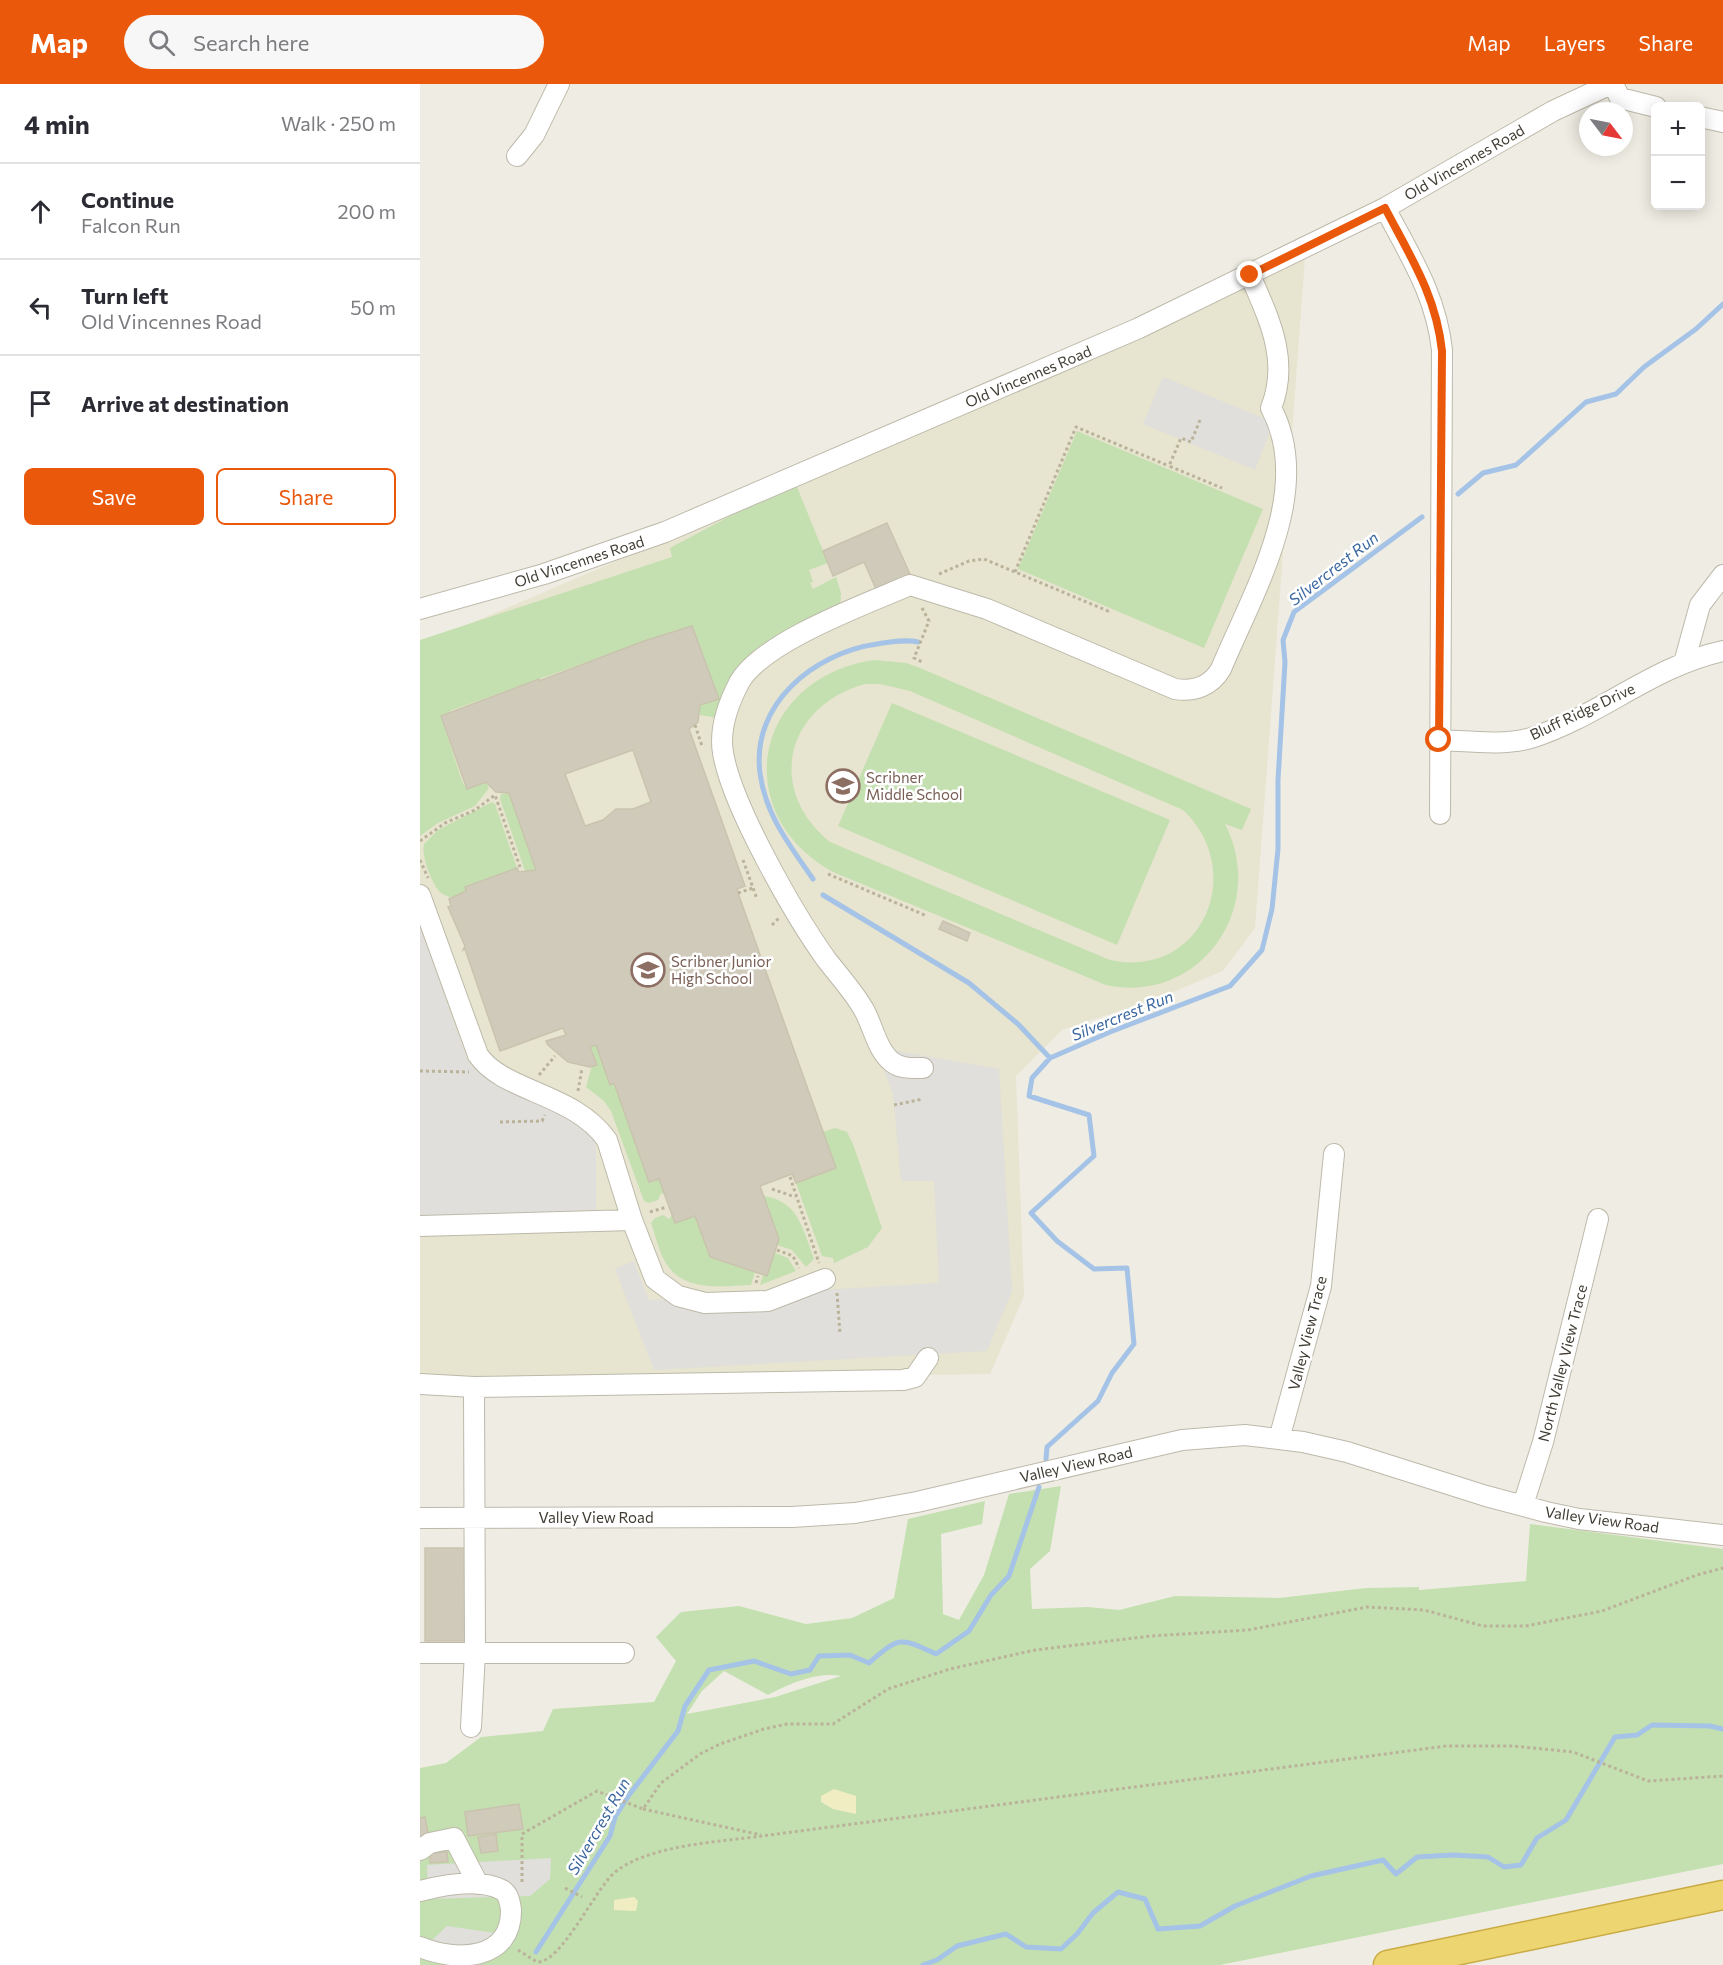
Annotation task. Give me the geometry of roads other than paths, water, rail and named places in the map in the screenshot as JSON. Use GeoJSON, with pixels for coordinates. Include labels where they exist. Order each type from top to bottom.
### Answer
{"type":"FeatureCollection","features":[{"type":"Feature","properties":{"kind":"highway"},"geometry":{"type":"LineString","coordinates":[[1388,1965],[1723,1895]]}},
{"type":"Feature","properties":{"kind":"street"},"geometry":{"type":"LineString","coordinates":[[517,156],[534,135],[559,84]]}},
{"type":"Feature","properties":{"kind":"street"},"geometry":{"type":"LineString","coordinates":[[1612,84],[1620,98],[1651,105]]}},
{"type":"Feature","properties":{"kind":"street","name":"Old Vincennes Road"},"geometry":{"type":"LineString","coordinates":[[420,609],[544,573],[665,532],[1139,328],[1385,208],[1553,111],[1612,84]]}},
{"type":"Feature","properties":{"kind":"street"},"geometry":{"type":"LineString","coordinates":[[1705,118],[1723,122]]}},
{"type":"Feature","properties":{"kind":"street"},"geometry":{"type":"LineString","coordinates":[[1385,208],[1428,289],[1440,330],[1440,814]]}},
{"type":"Feature","properties":{"kind":"street"},"geometry":{"type":"LineString","coordinates":[[923,1068],[899,1066],[885,1055],[864,1010],[808,932],[751,828],[726,768],[722,742],[729,702],[740,680],[760,658],[790,640],[912,585],[987,609],[1168,686],[1188,691],[1204,686],[1221,669],[1279,530],[1285,495],[1284,441],[1281,426],[1271,408],[1280,377],[1276,338],[1250,275]]}},
{"type":"Feature","properties":{"kind":"street"},"geometry":{"type":"LineString","coordinates":[[1684,663],[1700,605],[1723,575]]}},
{"type":"Feature","properties":{"kind":"street","name":"Bluff Ridge Drive"},"geometry":{"type":"LineString","coordinates":[[1439,740],[1491,742],[1530,738],[1684,663],[1723,651]]}},
{"type":"Feature","properties":{"kind":"street"},"geometry":{"type":"LineString","coordinates":[[420,895],[466,1026],[483,1063],[492,1071],[560,1102],[599,1129],[607,1140],[639,1217],[655,1279],[678,1296],[705,1303],[768,1301],[827,1278]]}},
{"type":"Feature","properties":{"kind":"street","name":"Valley View Trace"},"geometry":{"type":"LineString","coordinates":[[1279,1439],[1321,1286],[1334,1154]]}},
{"type":"Feature","properties":{"kind":"street"},"geometry":{"type":"LineString","coordinates":[[420,1226],[639,1217]]}},
{"type":"Feature","properties":{"kind":"street","name":"North Valley View Trace"},"geometry":{"type":"LineString","coordinates":[[1523,1505],[1543,1442],[1598,1219]]}},
{"type":"Feature","properties":{"kind":"street"},"geometry":{"type":"LineString","coordinates":[[420,1384],[474,1387],[903,1380],[915,1377],[928,1358]]}},
{"type":"Feature","properties":{"kind":"street"},"geometry":{"type":"LineString","coordinates":[[471,1727],[475,1653],[474,1387]]}},
{"type":"Feature","properties":{"kind":"street","name":"Valley View Road"},"geometry":{"type":"LineString","coordinates":[[420,1518],[792,1516],[855,1513],[917,1502],[1182,1440],[1223,1436],[1279,1439],[1347,1452],[1486,1496],[1579,1519],[1723,1535]]}},
{"type":"Feature","properties":{"kind":"street"},"geometry":{"type":"LineString","coordinates":[[420,1653],[624,1653]]}},
{"type":"Feature","properties":{"kind":"street"},"geometry":{"type":"LineString","coordinates":[[420,1850],[430,1843],[454,1838],[478,1884]]}},
{"type":"Feature","properties":{"kind":"street"},"geometry":{"type":"LineString","coordinates":[[420,1891],[434,1887],[478,1884],[502,1890],[507,1895],[510,1905],[511,1923],[502,1939],[493,1948],[475,1956],[451,1955],[420,1947]]}},
{"type":"Feature","properties":{"kind":"waterway","name":"Silvercrest Run"},"geometry":{"type":"LineString","coordinates":[[1458,494],[1483,473],[1516,465],[1586,402],[1616,394],[1644,367],[1696,329],[1723,304]]}},
{"type":"Feature","properties":{"kind":"waterway","name":"Silvercrest Run"},"geometry":{"type":"LineString","coordinates":[[1046,1459],[1047,1447],[1098,1401],[1112,1373],[1134,1344],[1127,1268],[1094,1269],[1057,1241],[1031,1213],[1094,1156],[1089,1115],[1029,1096],[1032,1078],[1050,1058],[1110,1032],[1230,986],[1262,950],[1272,909],[1278,849],[1278,780],[1285,662],[1283,640],[1294,612],[1422,517]]}},
{"type":"Feature","properties":{"kind":"waterway"},"geometry":{"type":"LineString","coordinates":[[813,879],[780,829],[767,802],[760,773],[760,748],[766,725],[776,704],[792,686],[831,658],[854,649],[877,644],[918,642]]}},
{"type":"Feature","properties":{"kind":"waterway"},"geometry":{"type":"LineString","coordinates":[[823,895],[969,983],[1018,1024],[1050,1058]]}},
{"type":"Feature","properties":{"kind":"waterway","name":"Silvercrest Run"},"geometry":{"type":"LineString","coordinates":[[536,1952],[610,1836],[615,1817],[629,1795],[678,1731],[685,1706],[709,1670],[754,1661],[791,1674],[810,1670],[819,1656],[850,1655],[869,1663],[887,1648],[901,1642],[915,1644],[936,1654],[969,1631],[991,1595],[1009,1576],[1039,1487]]}},
{"type":"Feature","properties":{"kind":"waterway"},"geometry":{"type":"LineString","coordinates":[[923,1965],[937,1960],[957,1946],[1006,1934],[1026,1947],[1061,1949],[1077,1934],[1093,1913],[1118,1892],[1145,1899],[1158,1929],[1200,1926],[1235,1906],[1311,1876],[1383,1860],[1396,1874],[1417,1857],[1453,1855],[1488,1857],[1504,1867],[1521,1865],[1537,1838],[1566,1820],[1615,1737],[1637,1735],[1652,1725],[1710,1726],[1723,1729]]}},
{"type":"Feature","properties":{"kind":"place","name":"Scribner Middle School"},"geometry":{"type":"Point","coordinates":[843,786]}},
{"type":"Feature","properties":{"kind":"place","name":"Scribner Junior High School"},"geometry":{"type":"Point","coordinates":[648,970]}}]}
